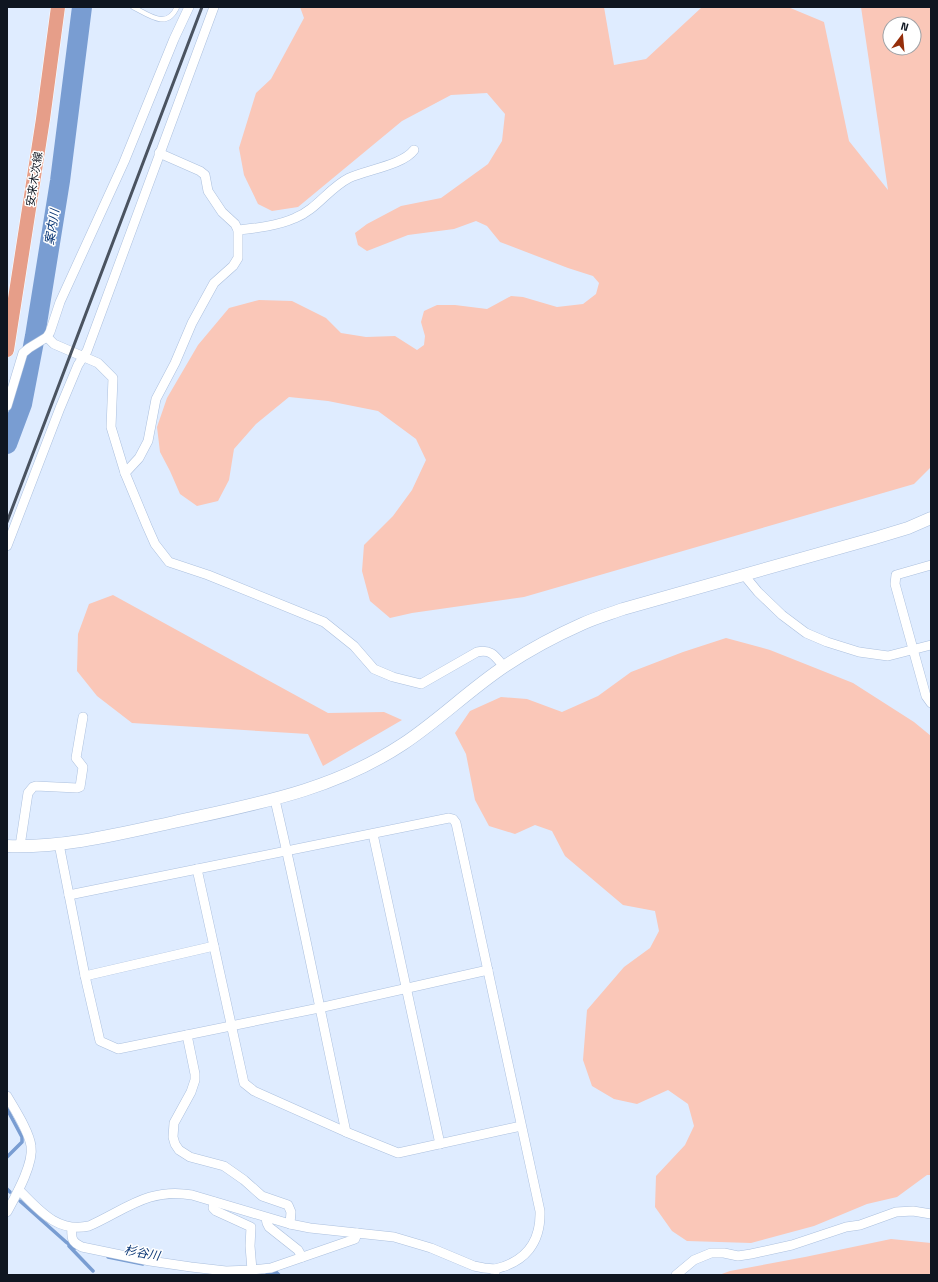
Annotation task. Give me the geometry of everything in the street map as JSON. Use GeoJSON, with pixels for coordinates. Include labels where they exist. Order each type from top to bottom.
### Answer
{"type":"FeatureCollection","features":[{"type":"Feature","properties":{"kind":"main road","name":"安来木次線"},"geometry":{"type":"LineString","coordinates":[[7,350],[44,119],[58,7]]}},
{"type":"Feature","properties":{"kind":"street"},"geometry":{"type":"LineString","coordinates":[[7,406],[23,353],[45,338],[54,324],[60,302],[124,162],[174,39],[189,7]]}},
{"type":"Feature","properties":{"kind":"street"},"geometry":{"type":"LineString","coordinates":[[7,546],[63,401],[78,365],[87,351],[214,7]]}},
{"type":"Feature","properties":{"kind":"street"},"geometry":{"type":"LineString","coordinates":[[238,230],[272,225],[297,218],[310,210],[331,191],[349,178],[392,164],[412,153],[414,150]]}},
{"type":"Feature","properties":{"kind":"street"},"geometry":{"type":"LineString","coordinates":[[125,473],[139,458],[148,441],[156,399],[175,364],[192,323],[214,282],[233,266],[238,258],[238,230],[235,224],[222,212],[208,191],[205,175],[200,171],[159,153]]}},
{"type":"Feature","properties":{"kind":"street"},"geometry":{"type":"LineString","coordinates":[[45,338],[54,344],[84,355],[98,363],[114,378],[111,427],[125,473],[155,544],[168,562],[208,575],[324,622],[354,646],[374,669],[393,677],[421,684],[477,652],[484,650],[490,652],[504,667]]}},
{"type":"Feature","properties":{"kind":"street"},"geometry":{"type":"LineString","coordinates":[[7,846],[59,844],[103,837],[275,800],[322,785],[377,760],[402,745],[504,667],[533,648],[583,623],[623,609],[882,536],[908,528],[931,518]]}},
{"type":"Feature","properties":{"kind":"street"},"geometry":{"type":"LineString","coordinates":[[931,565],[896,575],[895,584],[926,696],[931,703]]}},
{"type":"Feature","properties":{"kind":"street"},"geometry":{"type":"LineString","coordinates":[[744,575],[758,592],[782,615],[806,633],[827,642],[859,652],[888,656],[931,645]]}},
{"type":"Feature","properties":{"kind":"street"},"geometry":{"type":"LineString","coordinates":[[20,846],[28,793],[31,788],[36,786],[80,787],[83,767],[76,758],[83,717]]}},
{"type":"Feature","properties":{"kind":"street"},"geometry":{"type":"LineString","coordinates":[[275,800],[346,1132]]}},
{"type":"Feature","properties":{"kind":"street"},"geometry":{"type":"LineString","coordinates":[[19,1190],[40,1211],[52,1220],[72,1228],[89,1226],[148,1197],[159,1194],[181,1193],[290,1224],[310,1228],[394,1237],[431,1248],[474,1266],[495,1272],[525,1255],[537,1236],[539,1228],[540,1211],[456,823],[453,819],[449,818],[69,894]]}},
{"type":"Feature","properties":{"kind":"street"},"geometry":{"type":"LineString","coordinates":[[373,834],[440,1144]]}},
{"type":"Feature","properties":{"kind":"street"},"geometry":{"type":"LineString","coordinates":[[59,844],[85,976],[100,1041],[118,1049],[319,1008],[488,970]]}},
{"type":"Feature","properties":{"kind":"street"},"geometry":{"type":"LineString","coordinates":[[197,869],[244,1083],[254,1091],[346,1132],[398,1153],[521,1126]]}},
{"type":"Feature","properties":{"kind":"street"},"geometry":{"type":"LineString","coordinates":[[85,976],[214,946]]}},
{"type":"Feature","properties":{"kind":"street"},"geometry":{"type":"LineString","coordinates":[[187,1035],[195,1080],[191,1092],[174,1123],[173,1137],[175,1144],[179,1150],[190,1157],[224,1166],[231,1170],[262,1196],[288,1205],[291,1212],[290,1224]]}},
{"type":"Feature","properties":{"kind":"street"},"geometry":{"type":"LineString","coordinates":[[7,1096],[29,1138],[31,1146],[31,1158],[29,1165],[19,1190],[7,1212]]}},
{"type":"Feature","properties":{"kind":"street"},"geometry":{"type":"LineString","coordinates":[[214,1202],[214,1208],[216,1211],[251,1227],[250,1246],[252,1270]]}},
{"type":"Feature","properties":{"kind":"street"},"geometry":{"type":"LineString","coordinates":[[676,1275],[694,1260],[711,1253],[724,1253],[738,1256],[792,1245],[846,1226],[860,1225],[896,1212],[913,1211],[931,1214]]}},
{"type":"Feature","properties":{"kind":"street"},"geometry":{"type":"LineString","coordinates":[[266,1218],[269,1227],[298,1250],[302,1257]]}},
{"type":"Feature","properties":{"kind":"street"},"geometry":{"type":"LineString","coordinates":[[72,1228],[73,1240],[76,1244],[82,1247],[150,1261],[226,1271],[270,1268],[355,1239],[357,1233]]}},
{"type":"Feature","properties":{"kind":"lane"},"geometry":{"type":"LineString","coordinates":[[133,7],[153,18],[163,19],[171,16],[177,7]]}},
{"type":"Feature","properties":{"kind":"shaded area"},"geometry":{"type":"Polygon","coordinates":[[[300,7],[604,7],[614,65],[646,59],[701,8],[788,7],[824,22],[849,141],[888,190],[861,7],[931,7],[931,467],[914,484],[524,597],[412,613],[390,618],[370,601],[362,571],[364,545],[393,516],[412,490],[426,460],[416,439],[378,411],[328,401],[289,397],[256,424],[234,449],[229,480],[218,501],[197,506],[180,494],[160,452],[157,427],[167,398],[198,345],[229,308],[259,300],[292,301],[326,318],[341,333],[366,337],[395,336],[417,350],[424,345],[425,336],[421,322],[424,311],[437,305],[455,305],[487,309],[511,296],[523,297],[557,307],[583,304],[596,294],[599,283],[593,276],[500,242],[487,226],[476,221],[454,229],[408,235],[367,251],[358,245],[355,233],[367,224],[401,206],[441,198],[488,164],[502,141],[505,114],[487,93],[451,95],[402,121],[298,207],[272,211],[258,204],[244,175],[239,148],[256,93],[271,79],[304,18],[300,7]]]}},
{"type":"Feature","properties":{"kind":"shaded area"},"geometry":{"type":"Polygon","coordinates":[[[113,595],[328,713],[384,712],[402,720],[323,766],[308,734],[132,723],[97,696],[77,671],[78,634],[89,604],[113,595]]]}},
{"type":"Feature","properties":{"kind":"shaded area"},"geometry":{"type":"Polygon","coordinates":[[[726,638],[770,650],[853,683],[914,722],[931,736],[931,1175],[927,1175],[897,1197],[867,1204],[814,1226],[751,1243],[687,1241],[672,1231],[655,1207],[656,1176],[685,1145],[694,1126],[688,1104],[668,1090],[637,1104],[614,1099],[592,1086],[583,1060],[587,1010],[624,967],[650,948],[659,931],[655,911],[623,905],[565,856],[552,831],[535,825],[515,834],[489,826],[475,800],[466,754],[455,733],[470,711],[501,697],[527,699],[562,712],[598,696],[631,672],[683,652],[726,638]]]}},
{"type":"Feature","properties":{"kind":"shaded area"},"geometry":{"type":"Polygon","coordinates":[[[891,1239],[931,1243],[931,1275],[719,1275],[730,1271],[891,1239]]]}},
{"type":"Feature","properties":{"kind":"waterway","name":"案内川"},"geometry":{"type":"LineString","coordinates":[[7,444],[22,404],[35,336],[60,181],[82,7]]}},
{"type":"Feature","properties":{"kind":"waterway","name":"杉谷川"},"geometry":{"type":"LineString","coordinates":[[7,1109],[22,1137],[22,1142],[7,1157]]}},
{"type":"Feature","properties":{"kind":"waterway","name":"杉谷川"},"geometry":{"type":"LineString","coordinates":[[7,1189],[10,1192]]}},
{"type":"Feature","properties":{"kind":"waterway","name":"杉谷川"},"geometry":{"type":"LineString","coordinates":[[20,1201],[66,1242],[75,1248]]}},
{"type":"Feature","properties":{"kind":"waterway"},"geometry":{"type":"LineString","coordinates":[[69,1246],[93,1271]]}},
{"type":"Feature","properties":{"kind":"waterway","name":"杉谷川"},"geometry":{"type":"LineString","coordinates":[[108,1257],[143,1264]]}},
{"type":"Feature","properties":{"kind":"waterway","name":"杉谷川"},"geometry":{"type":"LineString","coordinates":[[267,1273],[276,1272],[279,1275]]}},
{"type":"Feature","properties":{"kind":"railway"},"geometry":{"type":"LineString","coordinates":[[7,522],[202,7]]}}]}
